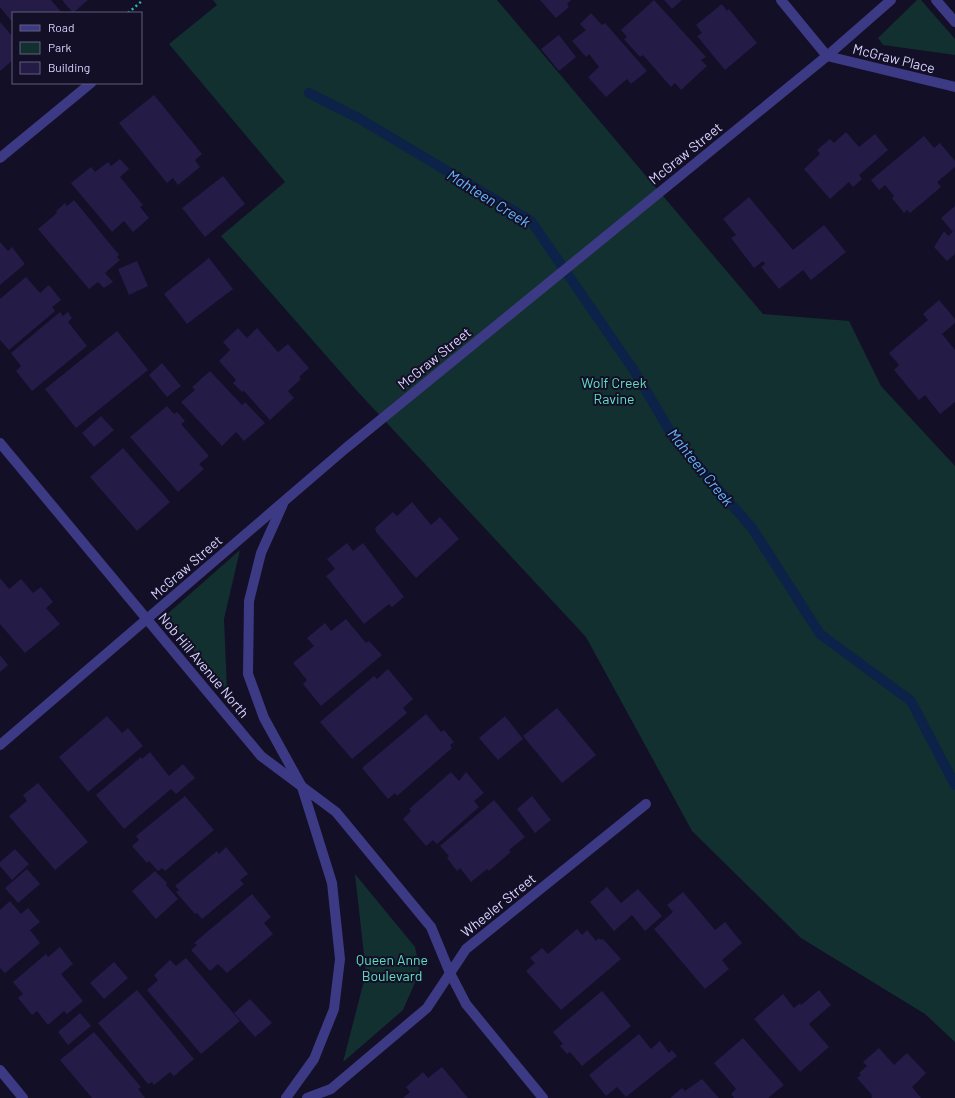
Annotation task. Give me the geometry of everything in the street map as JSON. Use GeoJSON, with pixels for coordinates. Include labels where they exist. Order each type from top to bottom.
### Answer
{"type":"FeatureCollection","features":[{"type":"Feature","properties":{"kind":"street"},"geometry":{"type":"LineString","coordinates":[[781,0],[827,56]]}},
{"type":"Feature","properties":{"kind":"street","name":"McGraw Street"},"geometry":{"type":"LineString","coordinates":[[0,745],[285,500],[690,166],[827,56],[891,0]]}},
{"type":"Feature","properties":{"kind":"street"},"geometry":{"type":"LineString","coordinates":[[936,0],[955,22]]}},
{"type":"Feature","properties":{"kind":"street","name":"McGraw Place"},"geometry":{"type":"LineString","coordinates":[[827,56],[955,87]]}},
{"type":"Feature","properties":{"kind":"street"},"geometry":{"type":"LineString","coordinates":[[0,158],[90,84]]}},
{"type":"Feature","properties":{"kind":"street","name":"Nob Hill Avenue North"},"geometry":{"type":"LineString","coordinates":[[0,443],[261,756],[336,812],[432,927],[450,973],[466,1004],[543,1098]]}},
{"type":"Feature","properties":{"kind":"street","name":"Nob Hill Avenue North"},"geometry":{"type":"LineString","coordinates":[[285,500],[261,554],[249,601],[248,674],[264,718],[302,787],[332,883],[340,959],[334,1009],[314,1060],[286,1098]]}},
{"type":"Feature","properties":{"kind":"street","name":"Wheeler Street"},"geometry":{"type":"LineString","coordinates":[[307,1098],[331,1089],[427,1008],[466,949],[646,804]]}},
{"type":"Feature","properties":{"kind":"street"},"geometry":{"type":"LineString","coordinates":[[0,1070],[23,1098]]}},
{"type":"Feature","properties":{"kind":"path"},"geometry":{"type":"LineString","coordinates":[[129,12],[143,0]]}},
{"type":"Feature","properties":{"kind":"green space","name":"Wolf Creek Ravine"},"geometry":{"type":"Polygon","coordinates":[[[213,0],[497,0],[763,314],[849,321],[881,386],[955,466],[955,1042],[925,1014],[801,938],[692,831],[586,637],[358,392],[221,236],[285,182],[169,44],[217,5],[213,0]]]}},
{"type":"Feature","properties":{"kind":"green space"},"geometry":{"type":"Polygon","coordinates":[[[917,0],[921,0],[955,39],[955,55],[883,45],[878,38],[917,0]]]}},
{"type":"Feature","properties":{"kind":"green space"},"geometry":{"type":"Polygon","coordinates":[[[240,550],[224,619],[227,691],[165,616],[240,550]]]}},
{"type":"Feature","properties":{"kind":"green space","name":"Queen Anne Boulevard"},"geometry":{"type":"Polygon","coordinates":[[[355,874],[415,947],[420,971],[403,1010],[343,1062],[366,973],[355,874]]]}},
{"type":"Feature","properties":{"kind":"building"},"geometry":{"type":"Polygon","coordinates":[[[0,0],[51,0],[61,12],[12,12],[12,22],[0,7],[0,0]]]}},
{"type":"Feature","properties":{"kind":"building"},"geometry":{"type":"Polygon","coordinates":[[[62,0],[88,0],[74,12],[72,12],[62,0]]]}},
{"type":"Feature","properties":{"kind":"building"},"geometry":{"type":"Polygon","coordinates":[[[540,0],[571,0],[567,4],[569,7],[556,18],[540,0]]]}},
{"type":"Feature","properties":{"kind":"building"},"geometry":{"type":"Polygon","coordinates":[[[654,0],[706,57],[701,60],[707,66],[681,90],[675,83],[671,87],[643,55],[640,57],[624,39],[627,37],[621,30],[654,0]]]}},
{"type":"Feature","properties":{"kind":"building"},"geometry":{"type":"Polygon","coordinates":[[[664,0],[682,0],[672,9],[664,0]]]}},
{"type":"Feature","properties":{"kind":"building"},"geometry":{"type":"Polygon","coordinates":[[[722,4],[727,11],[729,9],[757,43],[725,70],[697,36],[702,33],[696,25],[722,4]]]}},
{"type":"Feature","properties":{"kind":"building"},"geometry":{"type":"Polygon","coordinates":[[[591,13],[602,25],[605,23],[647,71],[631,84],[627,79],[606,97],[588,77],[599,67],[589,54],[586,57],[572,41],[586,30],[580,24],[591,13]]]}},
{"type":"Feature","properties":{"kind":"building"},"geometry":{"type":"Polygon","coordinates":[[[0,22],[12,36],[12,61],[0,71],[0,22]]]}},
{"type":"Feature","properties":{"kind":"building"},"geometry":{"type":"Polygon","coordinates":[[[559,35],[576,57],[559,71],[541,49],[559,35]]]}},
{"type":"Feature","properties":{"kind":"building"},"geometry":{"type":"Polygon","coordinates":[[[154,95],[202,154],[195,160],[200,167],[178,185],[173,178],[167,183],[119,123],[154,95]]]}},
{"type":"Feature","properties":{"kind":"building"},"geometry":{"type":"Polygon","coordinates":[[[846,132],[859,147],[875,134],[888,150],[859,175],[862,179],[853,187],[849,182],[830,199],[804,169],[820,154],[817,150],[830,139],[834,143],[846,132]]]}},
{"type":"Feature","properties":{"kind":"building"},"geometry":{"type":"Polygon","coordinates":[[[924,136],[934,148],[940,143],[955,161],[955,167],[937,182],[941,187],[910,213],[907,210],[904,213],[892,198],[894,196],[885,185],[879,190],[871,180],[924,136]]]}},
{"type":"Feature","properties":{"kind":"building"},"geometry":{"type":"Polygon","coordinates":[[[120,159],[129,169],[120,177],[143,205],[140,207],[149,218],[133,232],[124,221],[112,232],[71,183],[91,167],[95,172],[108,162],[111,166],[120,159]]]}},
{"type":"Feature","properties":{"kind":"building"},"geometry":{"type":"Polygon","coordinates":[[[223,176],[245,204],[205,237],[182,208],[223,176]]]}},
{"type":"Feature","properties":{"kind":"building"},"geometry":{"type":"Polygon","coordinates":[[[749,197],[793,250],[824,225],[846,252],[811,280],[803,270],[779,289],[761,267],[765,264],[763,261],[754,268],[731,238],[736,235],[723,219],[749,197]]]}},
{"type":"Feature","properties":{"kind":"building"},"geometry":{"type":"Polygon","coordinates":[[[74,200],[119,255],[117,257],[120,260],[105,273],[113,282],[104,288],[98,282],[89,289],[38,229],[57,213],[56,211],[65,203],[67,206],[74,200]]]}},
{"type":"Feature","properties":{"kind":"building"},"geometry":{"type":"Polygon","coordinates":[[[955,206],[955,254],[947,261],[934,247],[944,231],[948,236],[953,232],[941,218],[955,206]]]}},
{"type":"Feature","properties":{"kind":"building"},"geometry":{"type":"Polygon","coordinates":[[[0,242],[8,251],[12,247],[25,264],[0,285],[0,242]]]}},
{"type":"Feature","properties":{"kind":"building"},"geometry":{"type":"Polygon","coordinates":[[[209,258],[233,289],[187,324],[164,294],[209,258]]]}},
{"type":"Feature","properties":{"kind":"building"},"geometry":{"type":"Polygon","coordinates":[[[137,261],[148,286],[129,295],[118,269],[137,261]]]}},
{"type":"Feature","properties":{"kind":"building"},"geometry":{"type":"Polygon","coordinates":[[[26,277],[40,293],[49,285],[61,300],[52,307],[55,311],[9,350],[0,340],[0,299],[26,277]]]}},
{"type":"Feature","properties":{"kind":"building"},"geometry":{"type":"Polygon","coordinates":[[[939,300],[955,319],[955,323],[942,334],[955,350],[955,402],[940,414],[925,395],[919,400],[894,370],[899,365],[889,353],[928,320],[923,314],[939,300]]]}},
{"type":"Feature","properties":{"kind":"building"},"geometry":{"type":"Polygon","coordinates":[[[60,312],[63,316],[68,312],[72,318],[68,322],[87,346],[32,391],[16,371],[21,366],[11,353],[60,312]]]}},
{"type":"Feature","properties":{"kind":"building"},"geometry":{"type":"Polygon","coordinates":[[[238,328],[247,338],[257,328],[278,352],[288,344],[309,368],[299,377],[301,379],[288,391],[294,398],[270,420],[244,391],[242,392],[233,383],[236,380],[219,361],[230,350],[223,342],[238,328]]]}},
{"type":"Feature","properties":{"kind":"building"},"geometry":{"type":"Polygon","coordinates":[[[117,331],[148,370],[76,428],[45,389],[117,331]]]}},
{"type":"Feature","properties":{"kind":"building"},"geometry":{"type":"Polygon","coordinates":[[[162,363],[181,386],[167,397],[149,375],[162,363]]]}},
{"type":"Feature","properties":{"kind":"building"},"geometry":{"type":"Polygon","coordinates":[[[210,371],[242,405],[245,402],[265,423],[244,441],[236,432],[222,446],[181,402],[195,390],[192,387],[210,371]]]}},
{"type":"Feature","properties":{"kind":"building"},"geometry":{"type":"Polygon","coordinates":[[[167,406],[174,414],[177,412],[185,421],[181,424],[209,456],[199,464],[204,469],[178,492],[130,437],[167,406]]]}},
{"type":"Feature","properties":{"kind":"building"},"geometry":{"type":"Polygon","coordinates":[[[101,416],[114,430],[94,447],[82,433],[101,416]]]}},
{"type":"Feature","properties":{"kind":"building"},"geometry":{"type":"Polygon","coordinates":[[[123,448],[170,502],[137,531],[90,477],[123,448]]]}},
{"type":"Feature","properties":{"kind":"building"},"geometry":{"type":"Polygon","coordinates":[[[412,502],[431,525],[440,517],[459,539],[416,578],[376,532],[375,528],[393,512],[397,516],[412,502]]]}},
{"type":"Feature","properties":{"kind":"building"},"geometry":{"type":"Polygon","coordinates":[[[347,543],[353,551],[363,543],[404,597],[392,607],[389,604],[364,624],[326,576],[335,569],[327,559],[347,543]]]}},
{"type":"Feature","properties":{"kind":"building"},"geometry":{"type":"Polygon","coordinates":[[[0,578],[9,589],[21,579],[33,593],[41,587],[53,602],[46,608],[60,624],[25,653],[0,624],[0,578]]]}},
{"type":"Feature","properties":{"kind":"building"},"geometry":{"type":"Polygon","coordinates":[[[346,619],[366,643],[369,641],[382,655],[321,706],[303,684],[307,680],[293,663],[314,646],[307,638],[325,623],[331,631],[346,619]]]}},
{"type":"Feature","properties":{"kind":"building"},"geometry":{"type":"Polygon","coordinates":[[[0,655],[8,665],[0,672],[0,655]]]}},
{"type":"Feature","properties":{"kind":"building"},"geometry":{"type":"Polygon","coordinates":[[[388,669],[413,699],[403,708],[407,713],[352,759],[320,722],[374,676],[377,679],[388,669]]]}},
{"type":"Feature","properties":{"kind":"building"},"geometry":{"type":"Polygon","coordinates":[[[557,708],[596,755],[562,783],[523,736],[557,708]]]}},
{"type":"Feature","properties":{"kind":"building"},"geometry":{"type":"Polygon","coordinates":[[[426,714],[441,732],[444,730],[454,742],[450,745],[452,748],[397,796],[395,793],[388,799],[362,768],[426,714]]]}},
{"type":"Feature","properties":{"kind":"building"},"geometry":{"type":"Polygon","coordinates":[[[107,716],[122,733],[128,728],[143,746],[88,792],[59,757],[107,716]]]}},
{"type":"Feature","properties":{"kind":"building"},"geometry":{"type":"Polygon","coordinates":[[[505,716],[523,739],[498,760],[479,738],[505,716]]]}},
{"type":"Feature","properties":{"kind":"building"},"geometry":{"type":"Polygon","coordinates":[[[150,752],[169,776],[183,764],[195,778],[176,794],[171,789],[124,829],[96,795],[141,757],[142,759],[150,752]]]}},
{"type":"Feature","properties":{"kind":"building"},"geometry":{"type":"Polygon","coordinates":[[[451,772],[459,781],[466,772],[484,793],[474,801],[479,807],[437,844],[433,840],[426,846],[403,819],[411,811],[409,809],[451,772]]]}},
{"type":"Feature","properties":{"kind":"building"},"geometry":{"type":"Polygon","coordinates":[[[38,783],[88,842],[55,870],[9,816],[27,801],[23,795],[38,783]]]}},
{"type":"Feature","properties":{"kind":"building"},"geometry":{"type":"Polygon","coordinates":[[[185,796],[214,830],[165,871],[162,868],[158,871],[149,861],[147,863],[132,846],[139,840],[136,836],[185,796]]]}},
{"type":"Feature","properties":{"kind":"building"},"geometry":{"type":"Polygon","coordinates":[[[532,796],[551,820],[535,833],[517,809],[532,796]]]}},
{"type":"Feature","properties":{"kind":"building"},"geometry":{"type":"Polygon","coordinates":[[[494,800],[525,837],[509,850],[511,852],[489,871],[487,869],[471,882],[460,868],[457,871],[447,858],[449,856],[440,846],[494,800]]]}},
{"type":"Feature","properties":{"kind":"building"},"geometry":{"type":"Polygon","coordinates":[[[226,847],[248,874],[240,880],[244,884],[202,919],[197,913],[195,914],[176,892],[179,890],[175,886],[217,851],[219,854],[226,847]]]}},
{"type":"Feature","properties":{"kind":"building"},"geometry":{"type":"Polygon","coordinates":[[[15,849],[29,864],[12,880],[0,866],[0,862],[15,849]]]}},
{"type":"Feature","properties":{"kind":"building"},"geometry":{"type":"Polygon","coordinates":[[[27,869],[40,884],[18,903],[5,888],[27,869]]]}},
{"type":"Feature","properties":{"kind":"building"},"geometry":{"type":"Polygon","coordinates":[[[155,871],[167,883],[166,885],[178,899],[156,919],[132,891],[155,871]]]}},
{"type":"Feature","properties":{"kind":"building"},"geometry":{"type":"Polygon","coordinates":[[[607,887],[621,903],[638,889],[662,916],[645,931],[632,915],[614,931],[590,902],[607,887]]]}},
{"type":"Feature","properties":{"kind":"building"},"geometry":{"type":"Polygon","coordinates":[[[683,892],[715,930],[725,922],[742,943],[722,960],[729,969],[705,989],[654,929],[673,912],[667,905],[683,892]]]}},
{"type":"Feature","properties":{"kind":"building"},"geometry":{"type":"Polygon","coordinates":[[[252,894],[271,917],[264,923],[273,934],[227,973],[218,964],[210,971],[191,950],[197,945],[194,943],[252,894]]]}},
{"type":"Feature","properties":{"kind":"building"},"geometry":{"type":"Polygon","coordinates":[[[10,901],[21,914],[28,908],[40,922],[30,930],[40,943],[5,973],[0,968],[0,910],[10,901]]]}},
{"type":"Feature","properties":{"kind":"building"},"geometry":{"type":"Polygon","coordinates":[[[577,929],[582,935],[587,930],[596,941],[599,938],[601,940],[603,939],[621,959],[561,1010],[526,971],[535,963],[530,958],[542,948],[548,954],[577,929]]]}},
{"type":"Feature","properties":{"kind":"building"},"geometry":{"type":"Polygon","coordinates":[[[60,947],[73,964],[61,974],[83,1001],[67,1014],[64,1011],[48,1025],[37,1011],[32,1015],[18,998],[23,994],[13,982],[46,954],[48,957],[60,947]]]}},
{"type":"Feature","properties":{"kind":"building"},"geometry":{"type":"Polygon","coordinates":[[[186,958],[240,1021],[201,1054],[147,990],[158,980],[154,975],[170,960],[176,966],[186,958]]]}},
{"type":"Feature","properties":{"kind":"building"},"geometry":{"type":"Polygon","coordinates":[[[114,962],[128,978],[104,999],[90,983],[114,962]]]}},
{"type":"Feature","properties":{"kind":"building"},"geometry":{"type":"Polygon","coordinates":[[[137,990],[194,1059],[174,1076],[170,1072],[154,1085],[152,1082],[148,1084],[98,1023],[137,990]]]}},
{"type":"Feature","properties":{"kind":"building"},"geometry":{"type":"Polygon","coordinates":[[[819,990],[831,1005],[809,1024],[829,1047],[800,1072],[754,1019],[783,994],[794,1008],[800,1003],[801,1005],[819,990]]]}},
{"type":"Feature","properties":{"kind":"building"},"geometry":{"type":"Polygon","coordinates":[[[602,991],[631,1026],[582,1066],[570,1052],[567,1054],[560,1046],[563,1044],[553,1032],[602,991]]]}},
{"type":"Feature","properties":{"kind":"building"},"geometry":{"type":"Polygon","coordinates":[[[250,999],[272,1023],[255,1037],[234,1013],[250,999]]]}},
{"type":"Feature","properties":{"kind":"building"},"geometry":{"type":"Polygon","coordinates":[[[80,1013],[91,1026],[68,1045],[58,1032],[80,1013]]]}},
{"type":"Feature","properties":{"kind":"building"},"geometry":{"type":"Polygon","coordinates":[[[94,1032],[141,1087],[138,1089],[145,1098],[92,1098],[60,1060],[94,1032]]]}},
{"type":"Feature","properties":{"kind":"building"},"geometry":{"type":"Polygon","coordinates":[[[639,1034],[651,1049],[660,1041],[669,1053],[672,1050],[677,1056],[626,1097],[617,1087],[606,1096],[589,1075],[639,1034]]]}},
{"type":"Feature","properties":{"kind":"building"},"geometry":{"type":"Polygon","coordinates":[[[743,1038],[784,1085],[768,1098],[734,1098],[731,1094],[736,1089],[714,1063],[743,1038]]]}},
{"type":"Feature","properties":{"kind":"building"},"geometry":{"type":"Polygon","coordinates":[[[879,1048],[894,1065],[907,1053],[926,1073],[912,1087],[921,1098],[872,1098],[872,1095],[857,1078],[861,1075],[859,1073],[867,1066],[863,1062],[879,1048]]]}},
{"type":"Feature","properties":{"kind":"building"},"geometry":{"type":"Polygon","coordinates":[[[442,1067],[468,1098],[403,1098],[410,1092],[406,1087],[423,1072],[428,1078],[442,1067]]]}},
{"type":"Feature","properties":{"kind":"building"},"geometry":{"type":"Polygon","coordinates":[[[702,1079],[719,1098],[670,1098],[682,1088],[685,1091],[702,1079]]]}},
{"type":"Feature","properties":{"kind":"waterway","name":"Mahteen Creek"},"geometry":{"type":"LineString","coordinates":[[309,93],[360,119],[531,221],[635,372],[674,438],[752,528],[820,634],[911,701],[955,785]]}}]}
